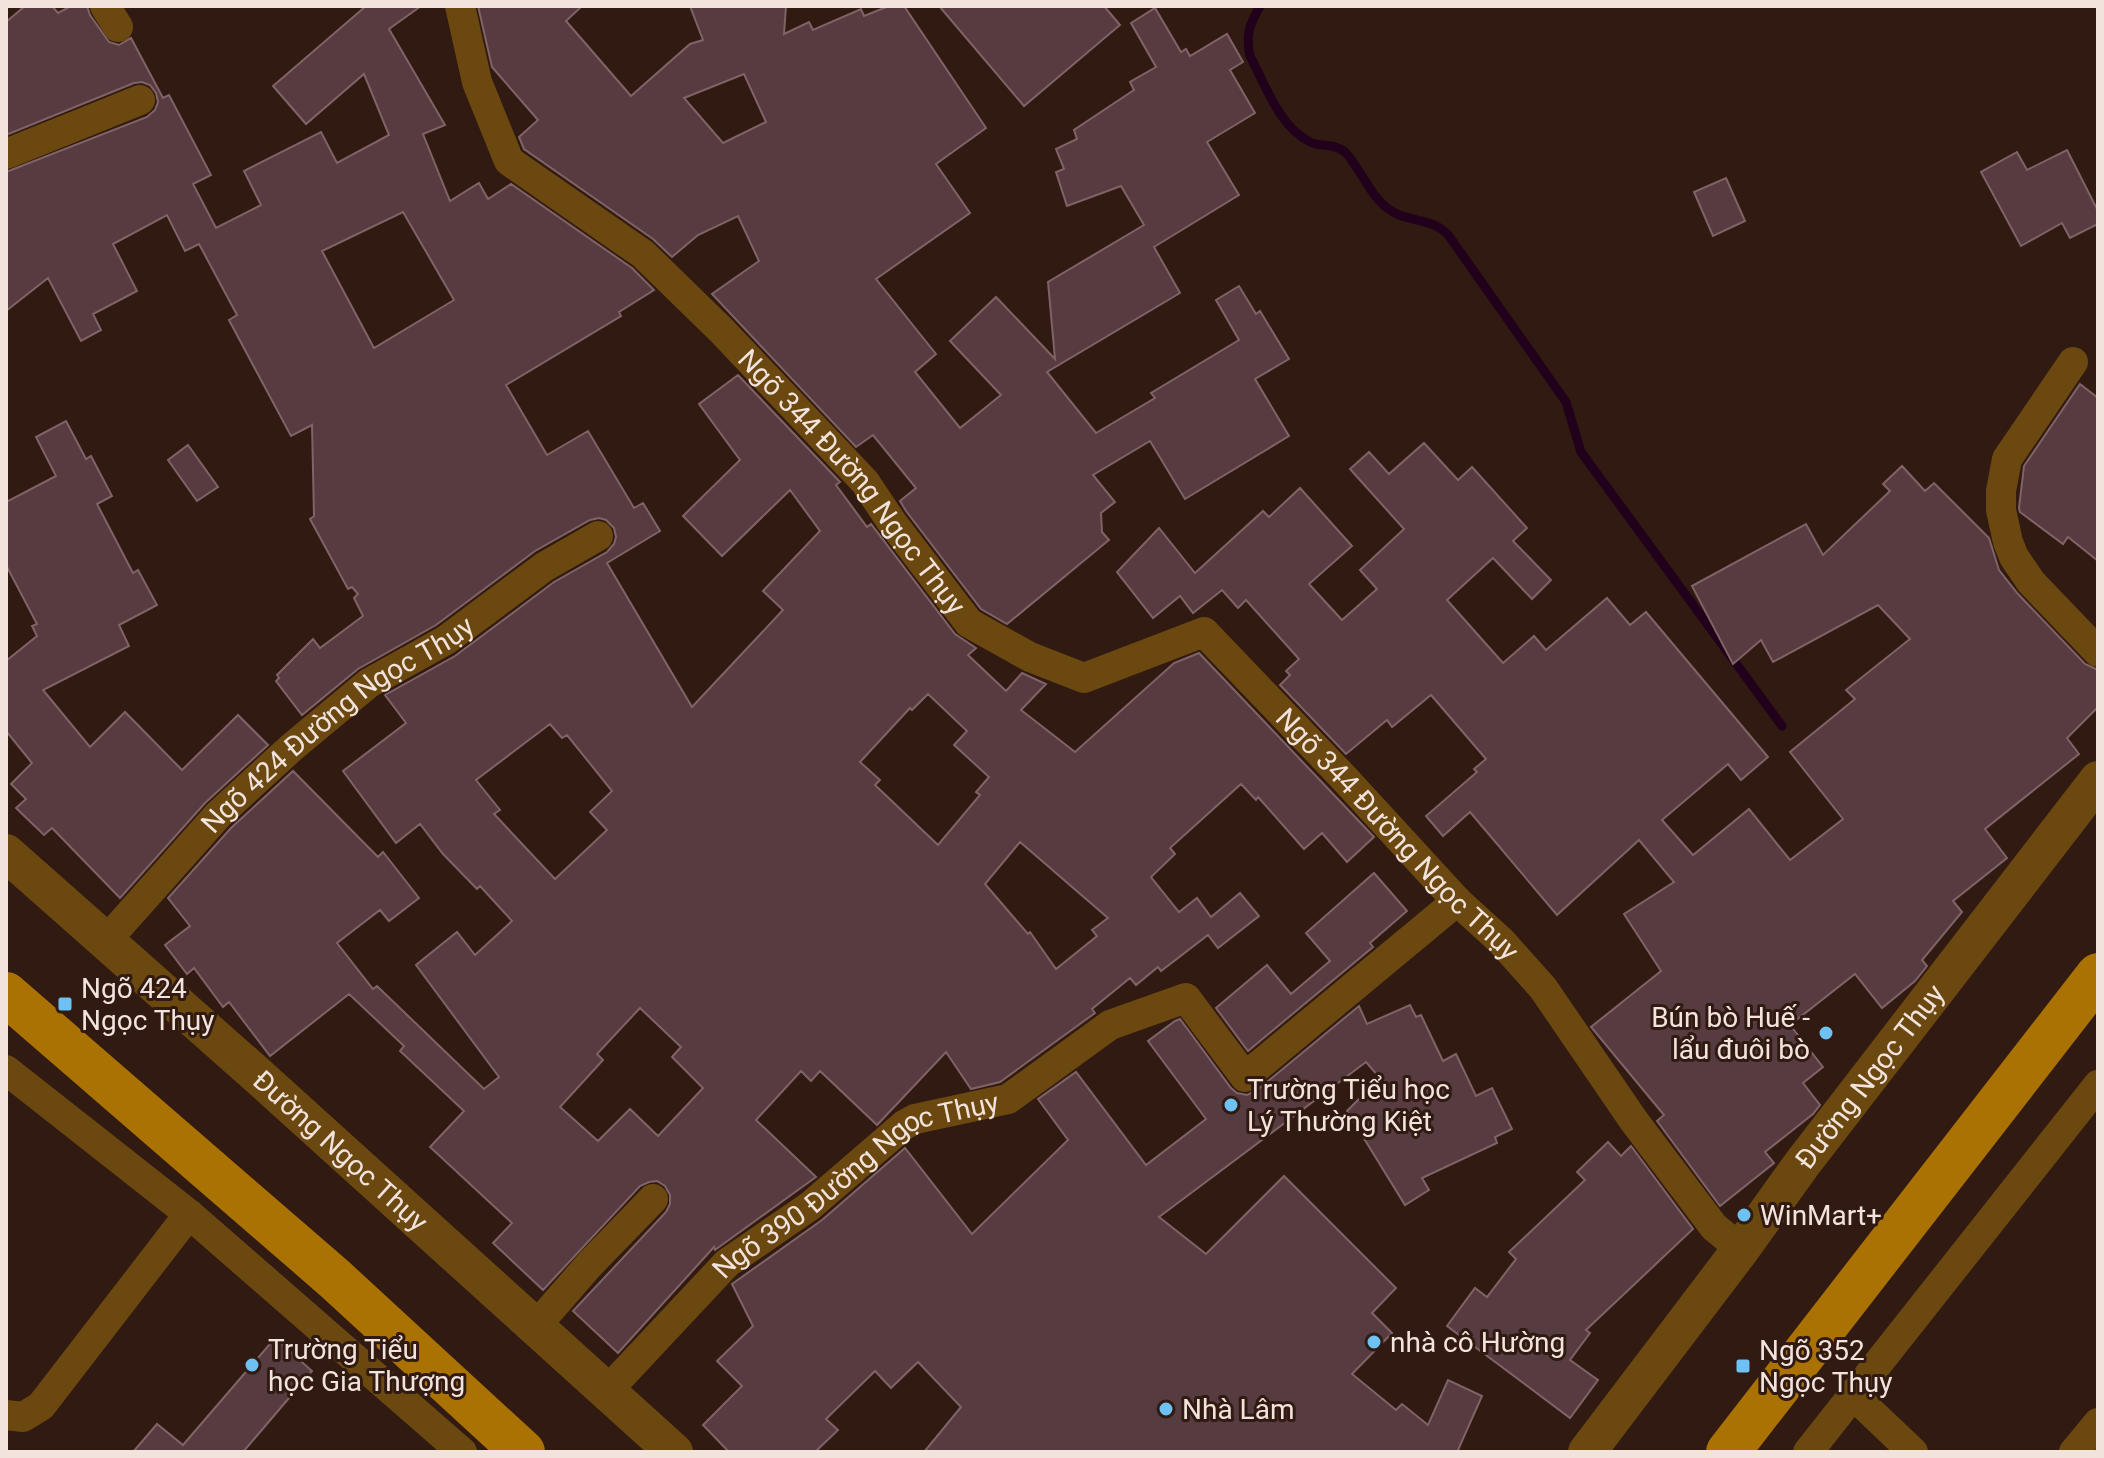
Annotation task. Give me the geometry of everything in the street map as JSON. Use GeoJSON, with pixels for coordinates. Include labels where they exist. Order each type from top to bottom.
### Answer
{"type":"FeatureCollection","features":[{"type":"Feature","properties":{"kind":"main road"},"geometry":{"type":"LineString","coordinates":[[1728,1452],[2098,975]]}},
{"type":"Feature","properties":{"kind":"main road"},"geometry":{"type":"LineString","coordinates":[[6,994],[335,1279],[523,1452]]}},
{"type":"Feature","properties":{"kind":"street","name":"Ngõ 344 Đường Ngọc Thụy"},"geometry":{"type":"LineString","coordinates":[[460,6],[477,82],[509,161],[643,254],[722,331],[865,482],[969,623],[1030,657],[1084,678],[1204,632],[1543,988],[1634,1121],[1714,1227],[1741,1249]]}},
{"type":"Feature","properties":{"kind":"street"},"geometry":{"type":"LineString","coordinates":[[6,154],[140,100]]}},
{"type":"Feature","properties":{"kind":"street"},"geometry":{"type":"LineString","coordinates":[[2073,362],[2007,459],[2001,510],[2008,542],[2020,566],[2031,582],[2098,652]]}},
{"type":"Feature","properties":{"kind":"street","name":"Ngõ 424 Đường Ngọc Thụy"},"geometry":{"type":"LineString","coordinates":[[104,943],[218,815],[369,683],[446,640],[544,567],[598,536]]}},
{"type":"Feature","properties":{"kind":"street","name":"Đường Ngọc Thụy"},"geometry":{"type":"LineString","coordinates":[[1587,1452],[1802,1164],[2098,780]]}},
{"type":"Feature","properties":{"kind":"street","name":"Đường Ngọc Thụy"},"geometry":{"type":"LineString","coordinates":[[6,853],[674,1452]]}},
{"type":"Feature","properties":{"kind":"street","name":"Ngõ 390 Đường Ngọc Thụy"},"geometry":{"type":"LineString","coordinates":[[608,1390],[727,1263],[810,1206],[915,1119],[1008,1099],[1110,1025],[1186,998],[1245,1077],[1457,901]]}},
{"type":"Feature","properties":{"kind":"street"},"geometry":{"type":"LineString","coordinates":[[6,1070],[189,1214],[462,1452]]}},
{"type":"Feature","properties":{"kind":"street"},"geometry":{"type":"LineString","coordinates":[[1808,1452],[2098,1085]]}},
{"type":"Feature","properties":{"kind":"street"},"geometry":{"type":"LineString","coordinates":[[536,1326],[653,1199]]}},
{"type":"Feature","properties":{"kind":"street"},"geometry":{"type":"LineString","coordinates":[[6,1415],[23,1417],[41,1406],[189,1214]]}},
{"type":"Feature","properties":{"kind":"street"},"geometry":{"type":"LineString","coordinates":[[1852,1394],[1913,1452]]}},
{"type":"Feature","properties":{"kind":"street"},"geometry":{"type":"LineString","coordinates":[[2074,1452],[2098,1423]]}},
{"type":"Feature","properties":{"kind":"building"},"geometry":{"type":"Polygon","coordinates":[[[25,6],[52,6],[58,13],[71,6],[87,6],[109,42],[119,45],[131,38],[163,98],[169,95],[211,175],[193,184],[216,228],[261,205],[244,171],[321,132],[337,163],[389,135],[364,74],[306,124],[273,86],[366,6],[421,6],[389,29],[445,125],[423,134],[450,201],[479,183],[488,199],[511,184],[632,268],[654,290],[619,312],[621,316],[506,385],[547,455],[588,431],[634,508],[643,503],[660,531],[607,563],[692,707],[783,610],[763,591],[820,531],[790,490],[722,556],[683,516],[740,460],[699,404],[738,375],[840,482],[836,485],[867,527],[871,524],[955,634],[976,648],[968,655],[1006,691],[1022,673],[1046,684],[1021,710],[1075,752],[1174,663],[1199,653],[1374,837],[1347,862],[1322,833],[1304,849],[1258,797],[1256,800],[1241,784],[1170,848],[1175,854],[1151,877],[1179,912],[1197,898],[1211,917],[1240,893],[1259,916],[1218,948],[1208,935],[1161,971],[1158,967],[1136,985],[1130,978],[1092,1009],[1095,1013],[1000,1082],[971,1089],[946,1052],[877,1125],[820,1071],[811,1081],[801,1071],[756,1120],[816,1177],[715,1250],[714,1247],[618,1353],[573,1311],[666,1212],[670,1195],[665,1186],[657,1181],[640,1186],[543,1290],[493,1243],[512,1223],[430,1147],[464,1111],[400,1051],[404,1046],[349,994],[270,1056],[229,1002],[223,1007],[194,968],[187,974],[165,945],[190,926],[168,898],[231,828],[293,771],[378,857],[383,852],[419,898],[389,921],[380,910],[337,943],[373,989],[377,986],[484,1089],[499,1077],[416,965],[457,932],[475,955],[512,921],[480,886],[477,889],[443,854],[420,824],[396,843],[343,771],[406,723],[385,695],[455,656],[554,582],[607,552],[614,544],[614,528],[606,520],[590,520],[535,551],[436,625],[358,669],[302,715],[276,681],[279,678],[277,675],[313,639],[320,648],[363,616],[354,598],[358,594],[352,587],[348,589],[310,519],[314,516],[312,425],[291,436],[229,320],[237,315],[199,244],[185,251],[167,215],[113,244],[137,291],[93,314],[101,330],[81,341],[48,278],[6,311],[6,172],[147,117],[158,102],[150,85],[134,83],[6,135],[6,22],[25,6]],[[403,212],[322,251],[374,348],[454,300],[403,212]],[[928,694],[912,710],[910,708],[860,762],[880,780],[875,785],[938,845],[980,795],[976,792],[989,777],[954,745],[967,731],[928,694]],[[550,724],[476,780],[500,810],[494,814],[555,879],[607,830],[590,812],[612,791],[567,735],[562,738],[550,724]],[[1020,842],[985,884],[1028,934],[1030,932],[1056,969],[1097,936],[1092,930],[1108,918],[1020,842]],[[640,1008],[597,1054],[603,1060],[560,1107],[598,1141],[630,1109],[658,1136],[703,1088],[672,1057],[681,1047],[640,1008]]]}},
{"type":"Feature","properties":{"kind":"building"},"geometry":{"type":"Polygon","coordinates":[[[478,6],[582,6],[566,21],[631,96],[690,44],[703,40],[690,6],[786,6],[784,34],[809,22],[813,30],[861,9],[864,16],[889,6],[904,6],[986,128],[936,164],[970,213],[876,279],[936,354],[915,372],[960,428],[1001,395],[950,341],[996,297],[1055,359],[1048,282],[1144,225],[1121,186],[1067,206],[1056,172],[1064,169],[1056,149],[1077,139],[1074,130],[1134,90],[1130,82],[1156,67],[1131,23],[1155,8],[1181,52],[1186,49],[1190,56],[1227,34],[1243,62],[1230,70],[1255,113],[1207,142],[1239,195],[1154,247],[1180,293],[1047,372],[1096,433],[1155,398],[1151,393],[1239,340],[1216,300],[1239,286],[1256,314],[1260,311],[1289,359],[1255,379],[1289,436],[1185,499],[1150,441],[1093,475],[1115,502],[1101,513],[1102,532],[1109,540],[1007,624],[981,609],[906,511],[900,501],[916,488],[873,435],[856,447],[712,294],[759,261],[738,216],[698,235],[672,257],[653,239],[524,149],[519,137],[538,120],[492,67],[478,6]],[[744,74],[684,98],[723,143],[766,122],[744,74]]]}},
{"type":"Feature","properties":{"kind":"building"},"geometry":{"type":"Polygon","coordinates":[[[939,6],[1104,6],[1120,25],[1024,106],[939,6]]]}},
{"type":"Feature","properties":{"kind":"building"},"geometry":{"type":"Polygon","coordinates":[[[2067,150],[2098,211],[2098,224],[2070,238],[2062,223],[2021,246],[1981,172],[2017,152],[2027,170],[2067,150]]]}},
{"type":"Feature","properties":{"kind":"building"},"geometry":{"type":"Polygon","coordinates":[[[1726,178],[1745,221],[1713,236],[1694,192],[1726,178]]]}},
{"type":"Feature","properties":{"kind":"building"},"geometry":{"type":"Polygon","coordinates":[[[2080,384],[2098,398],[2098,561],[2068,537],[2063,544],[2020,512],[2019,508],[2024,466],[2080,384]]]}},
{"type":"Feature","properties":{"kind":"building"},"geometry":{"type":"Polygon","coordinates":[[[66,421],[86,459],[91,456],[112,496],[97,504],[133,573],[138,570],[157,605],[119,625],[129,646],[43,690],[90,747],[125,712],[182,770],[238,715],[268,745],[205,803],[120,898],[52,828],[44,835],[16,808],[26,799],[11,784],[32,763],[6,731],[6,661],[37,636],[32,626],[37,624],[6,565],[6,502],[56,476],[36,437],[66,421]]]}},
{"type":"Feature","properties":{"kind":"building"},"geometry":{"type":"Polygon","coordinates":[[[1424,443],[1458,480],[1472,467],[1527,528],[1513,541],[1551,580],[1532,599],[1493,558],[1447,600],[1503,663],[1534,636],[1546,650],[1607,598],[1630,625],[1646,612],[1768,757],[1741,780],[1728,764],[1662,820],[1693,855],[1749,809],[1790,860],[1843,819],[1790,752],[1855,699],[1846,690],[1910,639],[1878,605],[1773,662],[1761,640],[1733,664],[1692,586],[1806,524],[1823,555],[1890,491],[1883,484],[1902,466],[1925,491],[1934,483],[1989,538],[1999,570],[2018,594],[2085,664],[2098,670],[2098,707],[2067,738],[2079,754],[1985,829],[2007,858],[1953,901],[1962,912],[1922,960],[1927,966],[1915,981],[1882,1008],[1855,974],[1790,1025],[1823,1067],[1803,1083],[1820,1105],[1765,1152],[1774,1163],[1720,1206],[1657,1121],[1664,1115],[1591,1027],[1661,971],[1624,914],[1674,882],[1639,840],[1557,915],[1470,812],[1443,836],[1426,816],[1477,772],[1474,769],[1486,759],[1431,695],[1392,727],[1387,720],[1346,754],[1280,685],[1290,675],[1286,671],[1299,659],[1246,600],[1238,608],[1222,590],[1193,613],[1180,596],[1153,618],[1117,572],[1159,528],[1195,573],[1263,511],[1269,517],[1300,488],[1352,546],[1309,584],[1342,620],[1377,589],[1360,570],[1404,529],[1350,469],[1369,452],[1389,474],[1424,443]]]}},
{"type":"Feature","properties":{"kind":"building"},"geometry":{"type":"Polygon","coordinates":[[[188,445],[218,487],[197,501],[168,460],[188,445]]]}},
{"type":"Feature","properties":{"kind":"building"},"geometry":{"type":"Polygon","coordinates":[[[1374,873],[1407,911],[1370,943],[1373,947],[1248,1051],[1216,1008],[1267,965],[1291,994],[1330,961],[1306,933],[1374,873]]]}},
{"type":"Feature","properties":{"kind":"building"},"geometry":{"type":"Polygon","coordinates":[[[1410,1005],[1416,1017],[1421,1015],[1443,1061],[1456,1054],[1476,1096],[1492,1088],[1512,1129],[1495,1137],[1497,1143],[1422,1178],[1429,1190],[1405,1205],[1347,1111],[1380,1078],[1366,1062],[1159,1217],[1206,1254],[1284,1176],[1396,1288],[1372,1313],[1392,1333],[1352,1374],[1396,1410],[1402,1404],[1428,1425],[1448,1380],[1482,1396],[1458,1450],[1460,1452],[924,1452],[961,1407],[918,1362],[891,1388],[875,1371],[826,1419],[838,1430],[815,1452],[729,1452],[703,1425],[742,1386],[717,1361],[753,1326],[732,1284],[822,1220],[905,1148],[972,1234],[1068,1140],[1038,1099],[1076,1072],[1146,1165],[1206,1119],[1148,1041],[1175,1021],[1180,1019],[1231,1088],[1247,1095],[1256,1091],[1359,1006],[1367,1024],[1410,1005]]]}},
{"type":"Feature","properties":{"kind":"building"},"geometry":{"type":"Polygon","coordinates":[[[1608,1142],[1621,1156],[1631,1146],[1693,1229],[1586,1330],[1590,1333],[1570,1360],[1598,1380],[1570,1418],[1447,1326],[1475,1288],[1487,1297],[1516,1259],[1509,1252],[1585,1180],[1577,1172],[1608,1142]]]}},
{"type":"Feature","properties":{"kind":"building"},"geometry":{"type":"Polygon","coordinates":[[[275,1338],[312,1371],[243,1452],[133,1452],[157,1424],[183,1445],[275,1338]]]}},
{"type":"Feature","properties":{"kind":"waterway"},"geometry":{"type":"LineString","coordinates":[[1260,6],[1249,30],[1250,56],[1281,116],[1310,142],[1345,152],[1387,208],[1435,225],[1449,236],[1566,402],[1581,452],[1782,726]]}},
{"type":"Feature","properties":{"kind":"place","name":"Ngõ 424 Ngọc Thụy"},"geometry":{"type":"Point","coordinates":[65,1004]}},
{"type":"Feature","properties":{"kind":"place","name":"Bún bò Huế - lẩu đuôi bò"},"geometry":{"type":"Point","coordinates":[1826,1033]}},
{"type":"Feature","properties":{"kind":"place","name":"Trường Tiểu học Lý Thường Kiệt"},"geometry":{"type":"Point","coordinates":[1231,1105]}},
{"type":"Feature","properties":{"kind":"place","name":"WinMart+"},"geometry":{"type":"Point","coordinates":[1744,1215]}},
{"type":"Feature","properties":{"kind":"place","name":"nhà cô Hường"},"geometry":{"type":"Point","coordinates":[1374,1342]}},
{"type":"Feature","properties":{"kind":"place","name":"Trường Tiểu học Gia Thượng"},"geometry":{"type":"Point","coordinates":[252,1365]}},
{"type":"Feature","properties":{"kind":"place","name":"Ngõ 352 Ngọc Thụy"},"geometry":{"type":"Point","coordinates":[1743,1366]}},
{"type":"Feature","properties":{"kind":"place","name":"Nhà Lâm"},"geometry":{"type":"Point","coordinates":[1166,1409]}}]}
